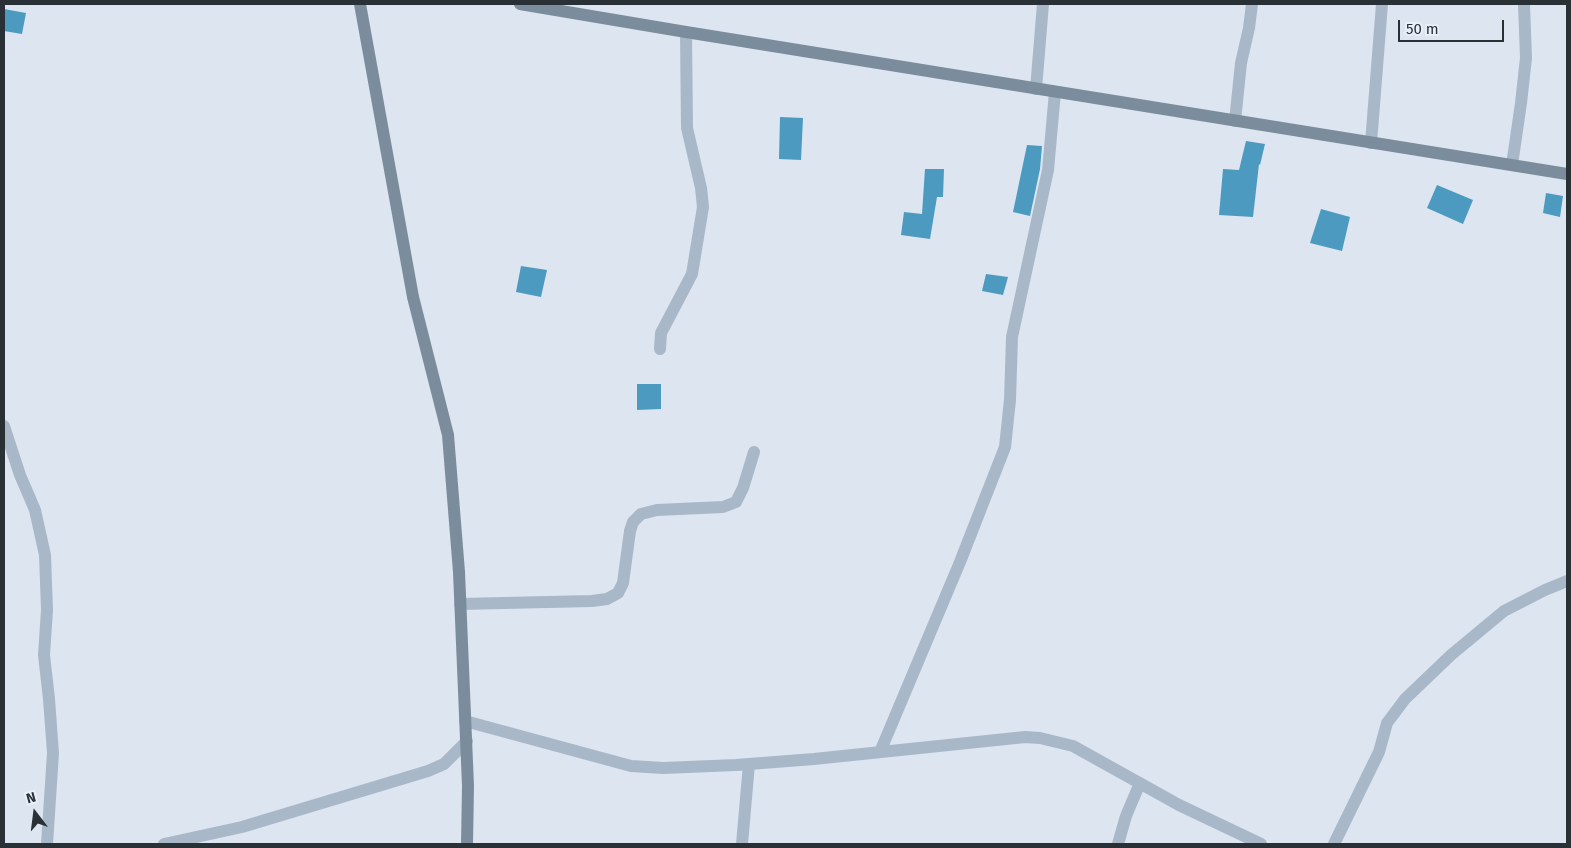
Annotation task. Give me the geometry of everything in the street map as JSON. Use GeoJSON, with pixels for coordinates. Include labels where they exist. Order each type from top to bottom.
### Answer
{"type":"FeatureCollection","features":[{"type":"Feature","properties":{"kind":"main road"},"geometry":{"type":"LineString","coordinates":[[360,4],[413,298],[448,435],[460,604],[467,741],[467,844]]}},
{"type":"Feature","properties":{"kind":"main road"},"geometry":{"type":"LineString","coordinates":[[520,4],[1567,174]]}},
{"type":"Feature","properties":{"kind":"street"},"geometry":{"type":"LineString","coordinates":[[1036,89],[1043,4]]}},
{"type":"Feature","properties":{"kind":"street"},"geometry":{"type":"LineString","coordinates":[[1235,121],[1241,63],[1250,28],[1252,4]]}},
{"type":"Feature","properties":{"kind":"street"},"geometry":{"type":"LineString","coordinates":[[1371,143],[1382,4]]}},
{"type":"Feature","properties":{"kind":"street"},"geometry":{"type":"LineString","coordinates":[[1512,165],[1526,58],[1524,4]]}},
{"type":"Feature","properties":{"kind":"street"},"geometry":{"type":"LineString","coordinates":[[660,349],[661,333],[692,274],[703,206],[701,188],[686,128],[686,32]]}},
{"type":"Feature","properties":{"kind":"street"},"geometry":{"type":"LineString","coordinates":[[880,752],[960,562],[1004,447],[1010,400],[1012,337],[1048,170],[1055,92]]}},
{"type":"Feature","properties":{"kind":"street"},"geometry":{"type":"LineString","coordinates":[[4,426],[20,475],[35,510],[46,554],[47,610],[44,655],[53,753],[47,844]]}},
{"type":"Feature","properties":{"kind":"street"},"geometry":{"type":"LineString","coordinates":[[460,604],[607,599],[618,593],[623,583],[630,531],[633,522],[641,514],[657,510],[723,507],[736,502],[743,488],[754,452]]}},
{"type":"Feature","properties":{"kind":"street"},"geometry":{"type":"LineString","coordinates":[[1334,844],[1379,752],[1387,723],[1405,699],[1451,655],[1504,611],[1567,581]]}},
{"type":"Feature","properties":{"kind":"street"},"geometry":{"type":"LineString","coordinates":[[466,721],[631,766],[663,768],[749,764],[1025,737],[1040,738],[1073,746],[1179,805],[1261,844]]}},
{"type":"Feature","properties":{"kind":"street"},"geometry":{"type":"LineString","coordinates":[[164,844],[242,828],[428,771],[444,764],[467,741]]}},
{"type":"Feature","properties":{"kind":"street"},"geometry":{"type":"LineString","coordinates":[[742,844],[749,764]]}},
{"type":"Feature","properties":{"kind":"street"},"geometry":{"type":"LineString","coordinates":[[1118,844],[1126,816],[1140,783]]}},
{"type":"Feature","properties":{"kind":"building"},"geometry":{"type":"Polygon","coordinates":[[[4,9],[26,13],[22,34],[4,31],[4,9]]]}},
{"type":"Feature","properties":{"kind":"building"},"geometry":{"type":"Polygon","coordinates":[[[780,117],[803,118],[801,160],[779,159],[780,117]]]}},
{"type":"Feature","properties":{"kind":"building"},"geometry":{"type":"Polygon","coordinates":[[[1246,141],[1265,144],[1259,164],[1253,217],[1219,215],[1223,169],[1239,170],[1246,141]]]}},
{"type":"Feature","properties":{"kind":"building"},"geometry":{"type":"Polygon","coordinates":[[[1027,145],[1042,146],[1040,169],[1030,216],[1013,212],[1027,145]]]}},
{"type":"Feature","properties":{"kind":"building"},"geometry":{"type":"Polygon","coordinates":[[[925,169],[944,169],[943,197],[937,197],[930,239],[901,235],[904,212],[922,214],[925,169]]]}},
{"type":"Feature","properties":{"kind":"building"},"geometry":{"type":"Polygon","coordinates":[[[1437,185],[1473,200],[1463,224],[1427,208],[1437,185]]]}},
{"type":"Feature","properties":{"kind":"building"},"geometry":{"type":"Polygon","coordinates":[[[1546,193],[1563,196],[1560,217],[1543,213],[1546,193]]]}},
{"type":"Feature","properties":{"kind":"building"},"geometry":{"type":"Polygon","coordinates":[[[1321,209],[1350,217],[1342,251],[1310,243],[1321,209]]]}},
{"type":"Feature","properties":{"kind":"building"},"geometry":{"type":"Polygon","coordinates":[[[521,266],[547,270],[541,297],[516,292],[521,266]]]}},
{"type":"Feature","properties":{"kind":"building"},"geometry":{"type":"Polygon","coordinates":[[[986,274],[1008,277],[1003,295],[982,291],[986,274]]]}},
{"type":"Feature","properties":{"kind":"building"},"geometry":{"type":"Polygon","coordinates":[[[637,384],[661,384],[661,409],[637,410],[637,384]]]}}]}
